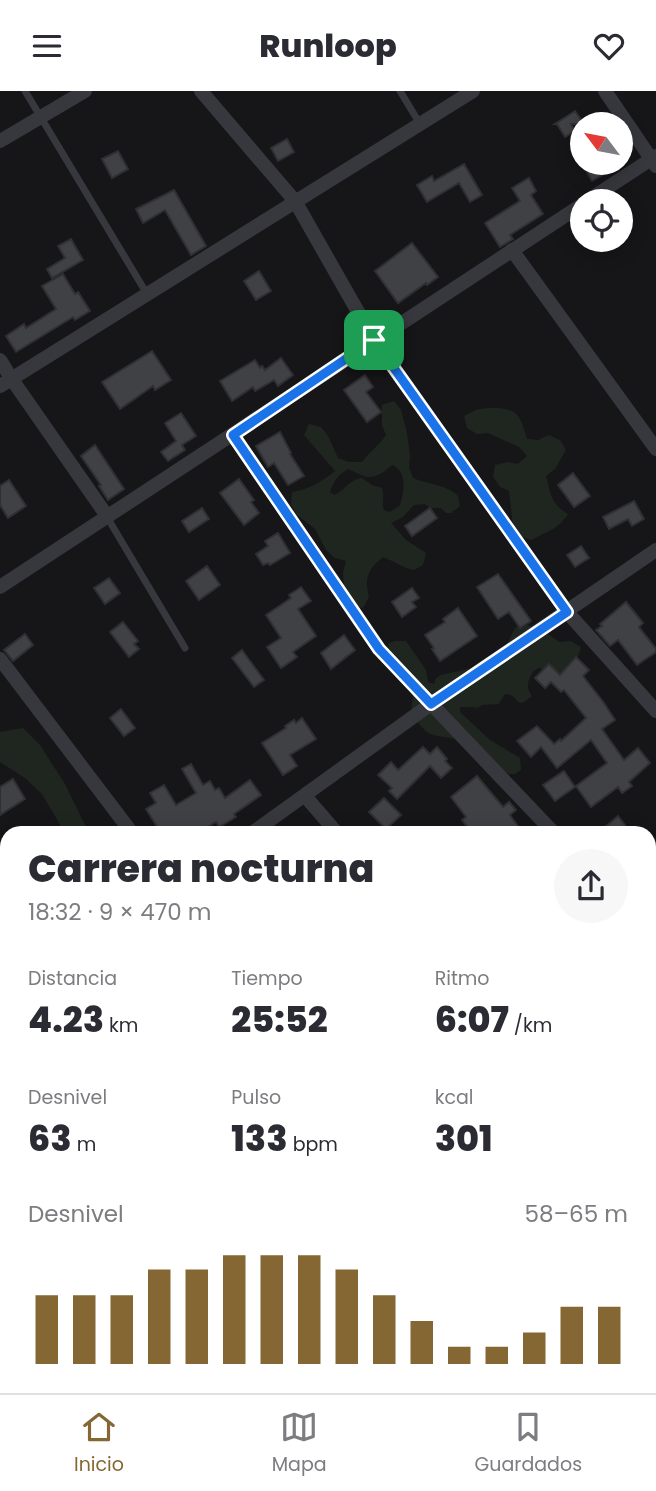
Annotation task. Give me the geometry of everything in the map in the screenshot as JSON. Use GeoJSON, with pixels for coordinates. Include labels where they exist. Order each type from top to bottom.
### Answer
{"type":"FeatureCollection","features":[{"type":"Feature","properties":{"kind":"street"},"geometry":{"type":"LineString","coordinates":[[0,141],[85,91]]}},
{"type":"Feature","properties":{"kind":"street"},"geometry":{"type":"LineString","coordinates":[[201,91],[295,201],[374,340],[567,612],[656,711]]}},
{"type":"Feature","properties":{"kind":"street"},"geometry":{"type":"LineString","coordinates":[[6,382],[473,91]]}},
{"type":"Feature","properties":{"kind":"street"},"geometry":{"type":"LineString","coordinates":[[605,91],[654,160],[606,189]]}},
{"type":"Feature","properties":{"kind":"street"},"geometry":{"type":"LineString","coordinates":[[0,587],[570,212]]}},
{"type":"Feature","properties":{"kind":"street"},"geometry":{"type":"LineString","coordinates":[[512,250],[656,449]]}},
{"type":"Feature","properties":{"kind":"street"},"geometry":{"type":"LineString","coordinates":[[0,360],[6,382],[107,516]]}},
{"type":"Feature","properties":{"kind":"street"},"geometry":{"type":"LineString","coordinates":[[233,435],[379,649],[547,826]]}},
{"type":"Feature","properties":{"kind":"street"},"geometry":{"type":"LineString","coordinates":[[262,826],[431,704],[656,550]]}},
{"type":"Feature","properties":{"kind":"street"},"geometry":{"type":"LineString","coordinates":[[0,659],[127,826]]}},
{"type":"Feature","properties":{"kind":"street"},"geometry":{"type":"LineString","coordinates":[[305,796],[331,826]]}},
{"type":"Feature","properties":{"kind":"lane"},"geometry":{"type":"LineString","coordinates":[[25,91],[146,294]]}},
{"type":"Feature","properties":{"kind":"lane"},"geometry":{"type":"LineString","coordinates":[[400,91],[420,124]]}},
{"type":"Feature","properties":{"kind":"lane"},"geometry":{"type":"LineString","coordinates":[[107,516],[185,648]]}},
{"type":"Feature","properties":{"kind":"shaded area"},"geometry":{"type":"Polygon","coordinates":[[[394,401],[401,410],[413,478],[453,492],[458,496],[460,506],[451,513],[446,513],[441,508],[430,508],[425,504],[414,505],[403,517],[391,523],[406,540],[426,553],[423,565],[414,570],[383,557],[368,574],[369,597],[363,608],[351,606],[344,597],[343,573],[346,561],[335,558],[326,550],[315,529],[296,514],[291,504],[292,492],[315,484],[335,471],[304,435],[309,424],[321,427],[338,458],[349,462],[362,462],[386,435],[382,425],[382,405],[394,401]],[[393,465],[370,477],[349,469],[337,478],[330,492],[334,495],[353,481],[362,478],[382,488],[384,510],[390,512],[400,505],[403,494],[403,478],[393,465]]]}},
{"type":"Feature","properties":{"kind":"shaded area"},"geometry":{"type":"Polygon","coordinates":[[[487,408],[516,413],[527,439],[538,440],[549,435],[560,440],[566,450],[555,469],[546,476],[554,502],[568,514],[556,527],[531,540],[520,536],[513,526],[509,491],[500,487],[493,477],[495,465],[507,462],[518,464],[527,456],[519,447],[488,433],[477,434],[467,428],[464,416],[487,408]]]}},
{"type":"Feature","properties":{"kind":"shaded area"},"geometry":{"type":"Polygon","coordinates":[[[522,624],[540,628],[559,642],[571,641],[581,647],[576,660],[559,674],[539,668],[534,671],[528,683],[532,696],[523,703],[505,694],[499,704],[482,705],[473,711],[477,707],[460,707],[460,712],[490,740],[520,758],[521,770],[509,774],[458,740],[425,731],[411,713],[413,695],[398,678],[388,649],[389,643],[406,641],[426,670],[428,682],[434,684],[436,678],[441,675],[477,667],[485,658],[505,648],[516,627],[522,624]]]}},
{"type":"Feature","properties":{"kind":"shaded area"},"geometry":{"type":"Polygon","coordinates":[[[23,728],[40,745],[65,784],[86,826],[61,826],[42,794],[25,778],[0,762],[0,732],[23,728]]]}},
{"type":"Feature","properties":{"kind":"building"},"geometry":{"type":"Polygon","coordinates":[[[570,114],[570,134],[565,137],[555,124],[570,114]]]}},
{"type":"Feature","properties":{"kind":"building"},"geometry":{"type":"Polygon","coordinates":[[[287,139],[294,152],[278,161],[271,148],[287,139]]]}},
{"type":"Feature","properties":{"kind":"building"},"geometry":{"type":"Polygon","coordinates":[[[118,151],[128,169],[112,178],[102,159],[118,151]]]}},
{"type":"Feature","properties":{"kind":"building"},"geometry":{"type":"Polygon","coordinates":[[[464,164],[482,195],[470,202],[459,183],[427,202],[417,185],[432,176],[434,181],[464,164]]]}},
{"type":"Feature","properties":{"kind":"building"},"geometry":{"type":"Polygon","coordinates":[[[589,175],[603,175],[592,181],[589,175]]]}},
{"type":"Feature","properties":{"kind":"building"},"geometry":{"type":"Polygon","coordinates":[[[529,178],[536,191],[531,195],[543,214],[510,235],[513,239],[500,247],[485,223],[520,201],[512,188],[529,178]]]}},
{"type":"Feature","properties":{"kind":"building"},"geometry":{"type":"Polygon","coordinates":[[[174,190],[206,246],[191,255],[165,210],[143,223],[136,209],[174,190]]]}},
{"type":"Feature","properties":{"kind":"building"},"geometry":{"type":"Polygon","coordinates":[[[71,239],[83,260],[52,278],[47,269],[65,258],[58,246],[71,239]]]}},
{"type":"Feature","properties":{"kind":"building"},"geometry":{"type":"Polygon","coordinates":[[[412,243],[438,277],[398,303],[375,271],[412,243]]]}},
{"type":"Feature","properties":{"kind":"building"},"geometry":{"type":"Polygon","coordinates":[[[259,271],[271,291],[256,300],[244,281],[259,271]]]}},
{"type":"Feature","properties":{"kind":"building"},"geometry":{"type":"Polygon","coordinates":[[[63,274],[90,311],[75,320],[73,317],[16,352],[6,336],[24,324],[26,328],[56,309],[42,286],[63,274]]]}},
{"type":"Feature","properties":{"kind":"building"},"geometry":{"type":"Polygon","coordinates":[[[152,351],[171,380],[155,390],[153,386],[120,409],[102,382],[152,351]]]}},
{"type":"Feature","properties":{"kind":"building"},"geometry":{"type":"Polygon","coordinates":[[[281,358],[293,375],[278,386],[274,380],[255,391],[253,387],[232,401],[220,381],[255,360],[260,368],[262,366],[265,370],[281,358]]]}},
{"type":"Feature","properties":{"kind":"building"},"geometry":{"type":"Polygon","coordinates":[[[365,375],[373,387],[366,392],[381,412],[367,422],[344,390],[365,375]]]}},
{"type":"Feature","properties":{"kind":"building"},"geometry":{"type":"Polygon","coordinates":[[[181,413],[196,436],[182,445],[185,450],[168,461],[161,452],[176,441],[165,423],[181,413]]]}},
{"type":"Feature","properties":{"kind":"building"},"geometry":{"type":"Polygon","coordinates":[[[280,432],[304,476],[288,485],[274,463],[268,467],[256,446],[280,432]]]}},
{"type":"Feature","properties":{"kind":"building"},"geometry":{"type":"Polygon","coordinates":[[[95,445],[124,489],[108,500],[81,456],[95,445]]]}},
{"type":"Feature","properties":{"kind":"building"},"geometry":{"type":"Polygon","coordinates":[[[573,473],[590,496],[574,507],[558,485],[573,473]]]}},
{"type":"Feature","properties":{"kind":"building"},"geometry":{"type":"Polygon","coordinates":[[[239,479],[254,500],[251,502],[259,513],[244,525],[220,493],[239,479]]]}},
{"type":"Feature","properties":{"kind":"building"},"geometry":{"type":"Polygon","coordinates":[[[9,480],[26,506],[8,518],[0,505],[0,486],[9,480]]]}},
{"type":"Feature","properties":{"kind":"building"},"geometry":{"type":"Polygon","coordinates":[[[634,501],[644,519],[632,526],[628,519],[609,529],[603,517],[634,501]]]}},
{"type":"Feature","properties":{"kind":"building"},"geometry":{"type":"Polygon","coordinates":[[[202,508],[209,519],[189,532],[182,521],[202,508]]]}},
{"type":"Feature","properties":{"kind":"building"},"geometry":{"type":"Polygon","coordinates":[[[430,508],[437,518],[412,536],[405,526],[430,508]]]}},
{"type":"Feature","properties":{"kind":"building"},"geometry":{"type":"Polygon","coordinates":[[[278,533],[290,553],[270,565],[263,565],[256,554],[268,546],[265,541],[278,533]]]}},
{"type":"Feature","properties":{"kind":"building"},"geometry":{"type":"Polygon","coordinates":[[[581,546],[589,558],[575,567],[567,555],[581,546]]]}},
{"type":"Feature","properties":{"kind":"building"},"geometry":{"type":"Polygon","coordinates":[[[207,566],[220,585],[199,600],[186,581],[207,566]]]}},
{"type":"Feature","properties":{"kind":"building"},"geometry":{"type":"Polygon","coordinates":[[[498,574],[531,621],[520,628],[509,612],[498,619],[477,587],[498,574]]]}},
{"type":"Feature","properties":{"kind":"building"},"geometry":{"type":"Polygon","coordinates":[[[109,578],[120,593],[105,604],[94,588],[109,578]]]}},
{"type":"Feature","properties":{"kind":"building"},"geometry":{"type":"Polygon","coordinates":[[[301,587],[311,601],[298,609],[316,636],[293,652],[297,657],[281,668],[267,647],[281,638],[266,615],[291,598],[289,595],[301,587]]]}},
{"type":"Feature","properties":{"kind":"building"},"geometry":{"type":"Polygon","coordinates":[[[412,588],[419,598],[412,602],[416,607],[402,617],[392,602],[412,588]]]}},
{"type":"Feature","properties":{"kind":"building"},"geometry":{"type":"Polygon","coordinates":[[[626,602],[643,623],[639,627],[656,649],[656,652],[637,665],[618,640],[610,646],[596,630],[626,602]]]}},
{"type":"Feature","properties":{"kind":"building"},"geometry":{"type":"Polygon","coordinates":[[[458,608],[477,636],[440,661],[425,635],[445,622],[443,619],[458,608]]]}},
{"type":"Feature","properties":{"kind":"building"},"geometry":{"type":"Polygon","coordinates":[[[123,622],[138,641],[134,644],[139,649],[129,657],[110,632],[123,622]]]}},
{"type":"Feature","properties":{"kind":"building"},"geometry":{"type":"Polygon","coordinates":[[[25,634],[33,645],[13,661],[4,650],[25,634]]]}},
{"type":"Feature","properties":{"kind":"building"},"geometry":{"type":"Polygon","coordinates":[[[344,635],[355,650],[331,669],[321,653],[344,635]]]}},
{"type":"Feature","properties":{"kind":"building"},"geometry":{"type":"Polygon","coordinates":[[[242,650],[264,680],[254,687],[232,658],[242,650]]]}},
{"type":"Feature","properties":{"kind":"building"},"geometry":{"type":"Polygon","coordinates":[[[576,657],[589,670],[583,676],[615,720],[602,729],[624,760],[638,748],[650,763],[629,782],[632,786],[622,793],[618,787],[591,807],[576,786],[607,763],[591,740],[557,768],[541,747],[531,757],[517,741],[537,726],[554,744],[586,718],[564,690],[561,692],[551,682],[545,688],[535,678],[549,664],[560,675],[576,657]]]}},
{"type":"Feature","properties":{"kind":"building"},"geometry":{"type":"Polygon","coordinates":[[[121,709],[135,728],[124,736],[110,718],[121,709]]]}},
{"type":"Feature","properties":{"kind":"building"},"geometry":{"type":"Polygon","coordinates":[[[302,718],[316,739],[290,755],[297,766],[283,775],[262,743],[294,720],[296,723],[302,718]]]}},
{"type":"Feature","properties":{"kind":"building"},"geometry":{"type":"Polygon","coordinates":[[[423,747],[430,754],[437,747],[452,768],[441,778],[430,766],[397,799],[389,791],[392,788],[378,775],[391,762],[398,770],[423,747]]]}},
{"type":"Feature","properties":{"kind":"building"},"geometry":{"type":"Polygon","coordinates":[[[191,764],[203,785],[210,781],[215,790],[219,788],[225,798],[250,780],[261,795],[234,814],[236,817],[221,826],[216,822],[209,826],[157,826],[146,809],[156,803],[150,793],[164,785],[176,805],[196,793],[182,769],[191,764]]]}},
{"type":"Feature","properties":{"kind":"building"},"geometry":{"type":"Polygon","coordinates":[[[564,771],[575,787],[555,801],[543,785],[564,771]]]}},
{"type":"Feature","properties":{"kind":"building"},"geometry":{"type":"Polygon","coordinates":[[[477,776],[503,807],[509,802],[516,810],[510,815],[518,826],[467,826],[462,820],[466,817],[451,797],[477,776]]]}},
{"type":"Feature","properties":{"kind":"building"},"geometry":{"type":"Polygon","coordinates":[[[13,779],[25,799],[0,815],[0,787],[13,779]]]}},
{"type":"Feature","properties":{"kind":"building"},"geometry":{"type":"Polygon","coordinates":[[[384,798],[401,815],[389,826],[383,826],[369,812],[384,798]]]}},
{"type":"Feature","properties":{"kind":"building"},"geometry":{"type":"Polygon","coordinates":[[[618,816],[626,826],[606,826],[618,816]]]}},
{"type":"Feature","properties":{"kind":"route"},"geometry":{"type":"LineString","coordinates":[[374,340],[567,612],[431,704],[379,649],[233,435],[374,340]]}}]}
